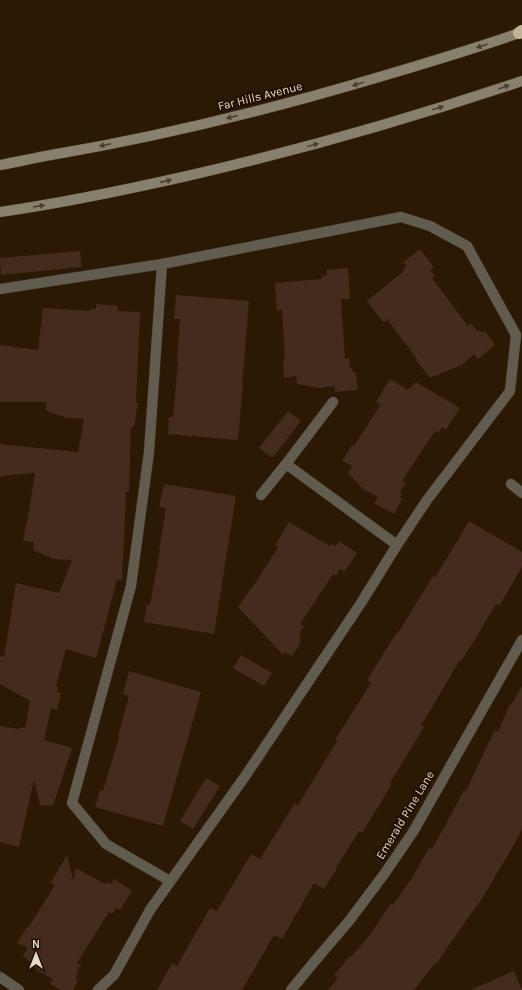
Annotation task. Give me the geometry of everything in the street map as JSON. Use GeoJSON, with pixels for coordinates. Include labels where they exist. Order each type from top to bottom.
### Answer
{"type":"FeatureCollection","features":[{"type":"Feature","properties":{"kind":"main road","name":"Far Hills Avenue"},"geometry":{"type":"LineString","coordinates":[[0,165],[134,140],[282,105],[441,59],[521,32]]}},
{"type":"Feature","properties":{"kind":"main road"},"geometry":{"type":"LineString","coordinates":[[0,212],[123,190],[248,162],[389,124],[522,81]]}},
{"type":"Feature","properties":{"kind":"street"},"geometry":{"type":"LineString","coordinates":[[0,289],[162,264],[401,217],[430,226],[467,246],[516,335],[510,391],[427,500],[397,544],[361,603],[246,775],[150,910],[114,975],[98,990]]}},
{"type":"Feature","properties":{"kind":"street"},"geometry":{"type":"LineString","coordinates":[[162,264],[149,452],[132,586],[72,803],[106,844],[170,881]]}},
{"type":"Feature","properties":{"kind":"street"},"geometry":{"type":"LineString","coordinates":[[261,495],[333,402]]}},
{"type":"Feature","properties":{"kind":"street"},"geometry":{"type":"LineString","coordinates":[[286,464],[397,544]]}},
{"type":"Feature","properties":{"kind":"street"},"geometry":{"type":"LineString","coordinates":[[511,484],[522,493]]}},
{"type":"Feature","properties":{"kind":"street","name":"Emerald Pine Lane"},"geometry":{"type":"LineString","coordinates":[[291,990],[349,921],[385,873],[413,832],[522,640]]}},
{"type":"Feature","properties":{"kind":"street"},"geometry":{"type":"LineString","coordinates":[[0,977],[19,990]]}},
{"type":"Feature","properties":{"kind":"building"},"geometry":{"type":"Polygon","coordinates":[[[420,249],[434,267],[430,270],[435,276],[432,278],[468,326],[471,323],[477,331],[479,330],[482,333],[485,331],[495,345],[478,359],[474,354],[462,365],[430,378],[387,319],[384,323],[367,301],[404,271],[403,269],[407,266],[403,262],[420,249]]]}},
{"type":"Feature","properties":{"kind":"building"},"geometry":{"type":"Polygon","coordinates":[[[80,251],[82,267],[1,275],[0,258],[80,251]]]}},
{"type":"Feature","properties":{"kind":"building"},"geometry":{"type":"Polygon","coordinates":[[[348,268],[350,299],[341,299],[345,359],[349,358],[350,368],[352,368],[353,372],[356,373],[358,390],[335,392],[335,386],[318,388],[297,384],[296,376],[284,378],[283,359],[285,359],[282,309],[277,311],[275,283],[322,279],[322,276],[327,275],[326,270],[348,268]]]}},
{"type":"Feature","properties":{"kind":"building"},"geometry":{"type":"Polygon","coordinates":[[[176,295],[249,301],[243,374],[240,373],[243,375],[243,384],[238,440],[168,434],[169,417],[173,417],[178,361],[180,319],[174,319],[176,295]]]}},
{"type":"Feature","properties":{"kind":"building"},"geometry":{"type":"Polygon","coordinates":[[[96,304],[118,306],[117,311],[140,312],[136,403],[138,403],[134,427],[131,427],[129,492],[126,492],[122,580],[117,580],[96,658],[66,649],[56,686],[58,687],[57,692],[61,693],[57,710],[51,708],[44,740],[72,748],[53,806],[40,805],[34,779],[19,847],[0,842],[0,726],[19,729],[20,727],[25,728],[30,701],[0,684],[0,656],[4,657],[16,583],[59,593],[72,560],[54,559],[33,550],[34,542],[23,541],[35,473],[0,476],[0,444],[78,452],[84,419],[67,418],[46,411],[47,402],[0,402],[0,345],[38,350],[43,308],[90,311],[91,309],[96,309],[96,304]]]}},
{"type":"Feature","properties":{"kind":"building"},"geometry":{"type":"Polygon","coordinates":[[[390,379],[408,390],[416,382],[460,408],[446,430],[442,427],[438,433],[435,431],[402,481],[406,483],[400,492],[402,493],[400,497],[402,499],[394,514],[374,503],[378,497],[363,489],[348,473],[352,466],[342,461],[352,445],[354,446],[381,404],[376,402],[390,379]]]}},
{"type":"Feature","properties":{"kind":"building"},"geometry":{"type":"Polygon","coordinates":[[[288,411],[301,421],[272,458],[259,448],[288,411]]]}},
{"type":"Feature","properties":{"kind":"building"},"geometry":{"type":"Polygon","coordinates":[[[164,484],[236,496],[214,634],[144,622],[147,605],[150,605],[160,550],[166,508],[159,507],[164,484]]]}},
{"type":"Feature","properties":{"kind":"building"},"geometry":{"type":"Polygon","coordinates":[[[469,521],[522,552],[522,567],[499,606],[496,604],[474,641],[461,661],[460,660],[421,725],[424,727],[390,783],[392,784],[362,833],[359,831],[324,889],[314,883],[282,939],[274,935],[242,990],[157,990],[172,963],[177,966],[210,908],[217,911],[251,854],[260,859],[295,803],[298,805],[337,741],[335,740],[371,683],[367,680],[433,576],[435,578],[469,521]]]}},
{"type":"Feature","properties":{"kind":"building"},"geometry":{"type":"Polygon","coordinates":[[[289,522],[330,546],[332,544],[336,546],[339,541],[357,553],[344,572],[340,569],[336,576],[333,574],[300,624],[304,626],[299,634],[301,635],[299,640],[301,642],[292,656],[285,652],[283,655],[238,607],[279,546],[275,545],[289,522]]]}},
{"type":"Feature","properties":{"kind":"building"},"geometry":{"type":"Polygon","coordinates":[[[241,655],[272,673],[264,686],[233,668],[241,655]]]}},
{"type":"Feature","properties":{"kind":"building"},"geometry":{"type":"Polygon","coordinates":[[[129,671],[201,692],[163,826],[95,807],[100,790],[103,791],[119,737],[118,736],[129,696],[123,694],[129,671]]]}},
{"type":"Feature","properties":{"kind":"building"},"geometry":{"type":"Polygon","coordinates":[[[522,686],[522,829],[478,905],[436,964],[435,963],[414,990],[328,990],[338,978],[334,975],[369,936],[391,903],[393,905],[412,878],[429,848],[432,849],[464,790],[466,791],[494,731],[498,732],[510,704],[511,705],[522,686]]]}},
{"type":"Feature","properties":{"kind":"building"},"geometry":{"type":"Polygon","coordinates":[[[206,778],[220,786],[193,829],[180,821],[206,778]]]}},
{"type":"Feature","properties":{"kind":"building"},"geometry":{"type":"Polygon","coordinates":[[[67,855],[73,880],[76,868],[105,884],[107,882],[111,884],[114,879],[132,891],[120,910],[116,908],[112,914],[109,912],[77,963],[81,965],[76,973],[78,974],[75,978],[78,980],[73,990],[60,990],[50,984],[53,979],[38,971],[23,955],[28,948],[17,943],[55,885],[50,884],[67,855]]]}},
{"type":"Feature","properties":{"kind":"building"},"geometry":{"type":"Polygon","coordinates":[[[514,971],[522,990],[470,990],[514,971]]]}}]}
